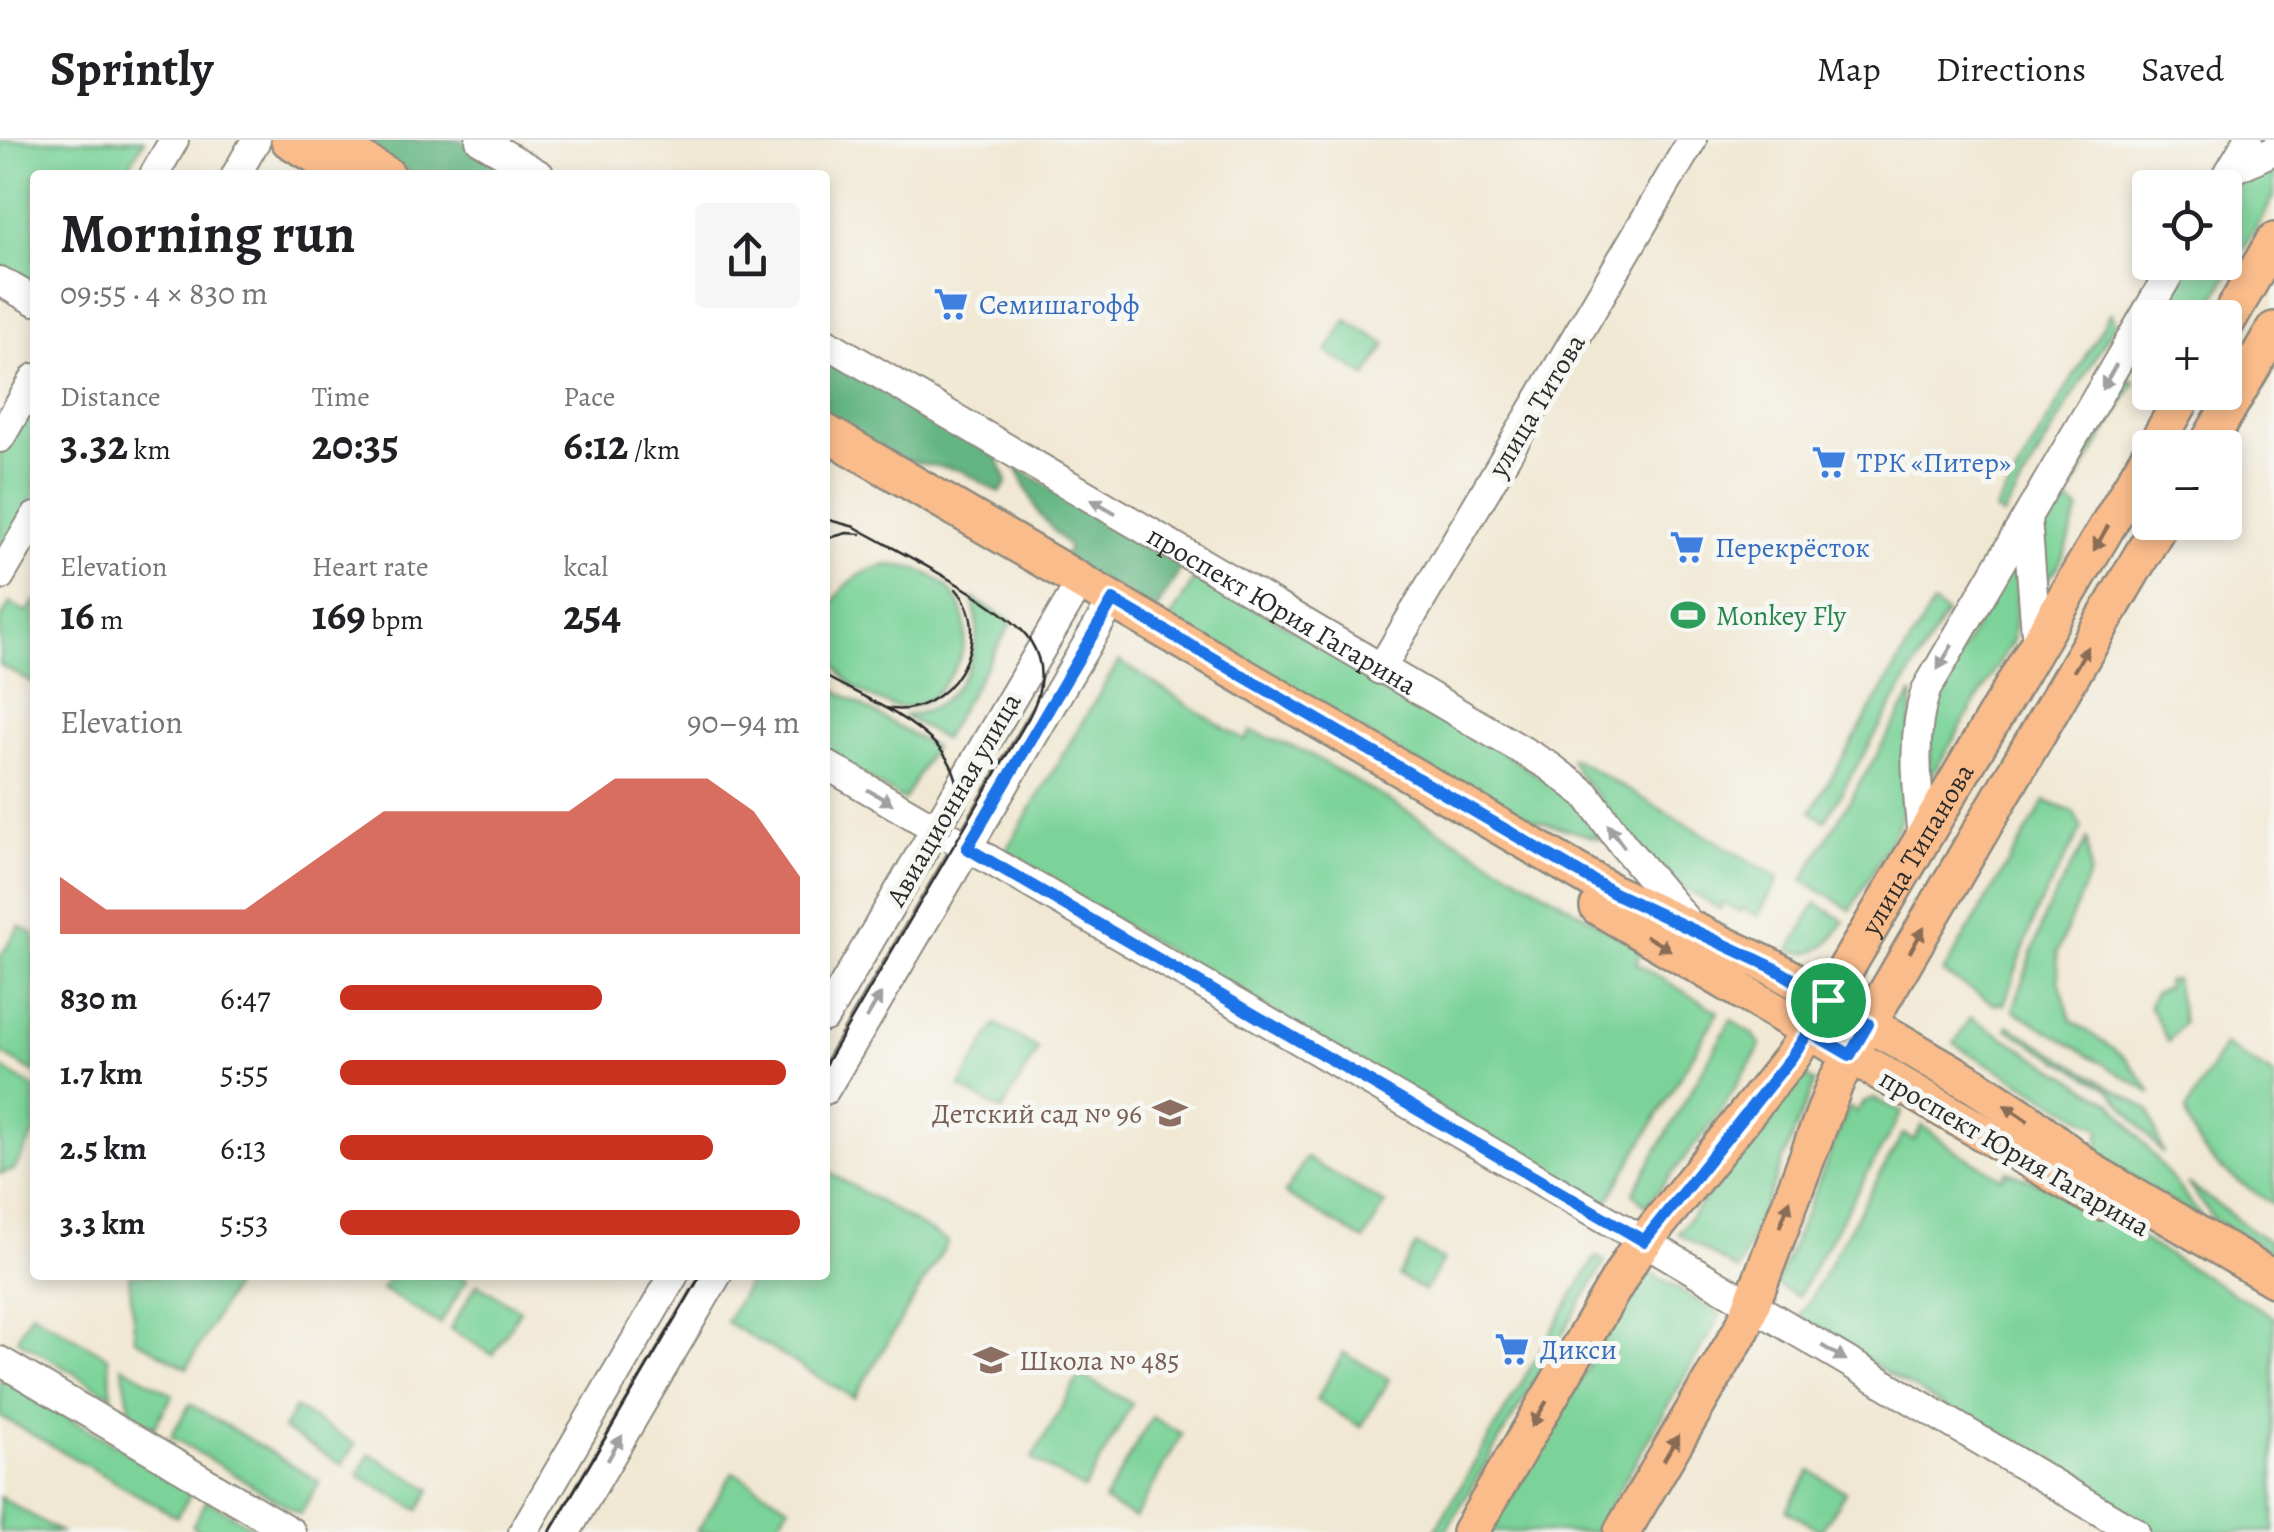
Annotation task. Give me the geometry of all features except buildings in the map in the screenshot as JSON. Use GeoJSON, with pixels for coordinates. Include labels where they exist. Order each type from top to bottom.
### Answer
{"type":"FeatureCollection","features":[{"type":"Feature","properties":{"kind":"main road"},"geometry":{"type":"LineString","coordinates":[[289,140],[340,170]]}},
{"type":"Feature","properties":{"kind":"main road"},"geometry":{"type":"LineString","coordinates":[[328,140],[379,170]]}},
{"type":"Feature","properties":{"kind":"main road"},"geometry":{"type":"LineString","coordinates":[[2240,300],[2274,241]]}},
{"type":"Feature","properties":{"kind":"main road"},"geometry":{"type":"LineString","coordinates":[[2216,430],[2274,330]]}},
{"type":"Feature","properties":{"kind":"main road","name":"проспект Юрия Гагарина"},"geometry":{"type":"LineString","coordinates":[[830,435],[1076,590]]}},
{"type":"Feature","properties":{"kind":"main road","name":"проспект Юрия Гагарина"},"geometry":{"type":"LineString","coordinates":[[830,457],[1076,590],[1614,893],[1772,967],[2028,1120],[2094,1172],[2274,1279]]}},
{"type":"Feature","properties":{"kind":"main road","name":"улица Типанова"},"geometry":{"type":"LineString","coordinates":[[1470,1532],[1644,1241],[1809,1031],[2132,484]]}},
{"type":"Feature","properties":{"kind":"main road","name":"улица Типанова"},"geometry":{"type":"LineString","coordinates":[[1622,1532],[1742,1327],[1835,1084],[1850,1055],[2150,540]]}},
{"type":"Feature","properties":{"kind":"main road","name":"проспект Юрия Гагарина"},"geometry":{"type":"LineString","coordinates":[[1108,608],[1809,1031],[2274,1304]]}},
{"type":"Feature","properties":{"kind":"street"},"geometry":{"type":"LineString","coordinates":[[157,170],[174,140]]}},
{"type":"Feature","properties":{"kind":"street"},"geometry":{"type":"LineString","coordinates":[[239,170],[256,140]]}},
{"type":"Feature","properties":{"kind":"street"},"geometry":{"type":"LineString","coordinates":[[480,140],[531,170]]}},
{"type":"Feature","properties":{"kind":"street","name":"улица Титова"},"geometry":{"type":"LineString","coordinates":[[1380,670],[1692,140]]}},
{"type":"Feature","properties":{"kind":"street"},"geometry":{"type":"LineString","coordinates":[[2230,170],[2248,140]]}},
{"type":"Feature","properties":{"kind":"street"},"geometry":{"type":"LineString","coordinates":[[2240,170],[2274,150]]}},
{"type":"Feature","properties":{"kind":"street"},"geometry":{"type":"LineString","coordinates":[[0,280],[30,298]]}},
{"type":"Feature","properties":{"kind":"street"},"geometry":{"type":"LineString","coordinates":[[1922,840],[1917,780],[1922,704],[1936,672],[2166,280]]}},
{"type":"Feature","properties":{"kind":"street","name":"проспект Юрия Гагарина"},"geometry":{"type":"LineString","coordinates":[[830,345],[1570,780],[1586,794],[1694,930]]}},
{"type":"Feature","properties":{"kind":"street"},"geometry":{"type":"LineString","coordinates":[[0,438],[30,387]]}},
{"type":"Feature","properties":{"kind":"street"},"geometry":{"type":"LineString","coordinates":[[2027,518],[2037,646]]}},
{"type":"Feature","properties":{"kind":"street"},"geometry":{"type":"LineString","coordinates":[[0,576],[30,525]]}},
{"type":"Feature","properties":{"kind":"street","name":"Авиационная улица"},"geometry":{"type":"LineString","coordinates":[[830,1008],[1076,590]]}},
{"type":"Feature","properties":{"kind":"street","name":"Авиационная улица"},"geometry":{"type":"LineString","coordinates":[[830,1081],[1108,608]]}},
{"type":"Feature","properties":{"kind":"street"},"geometry":{"type":"LineString","coordinates":[[830,767],[1644,1241],[2134,1532]]}},
{"type":"Feature","properties":{"kind":"street"},"geometry":{"type":"LineString","coordinates":[[523,1532],[671,1280]]}},
{"type":"Feature","properties":{"kind":"street"},"geometry":{"type":"LineString","coordinates":[[566,1532],[714,1280]]}},
{"type":"Feature","properties":{"kind":"street"},"geometry":{"type":"LineString","coordinates":[[0,1361],[291,1532]]}},
{"type":"Feature","properties":{"kind":"green space"},"geometry":{"type":"Polygon","coordinates":[[[0,140],[144,140],[127,170],[30,170],[30,284],[0,266],[0,140]]]}},
{"type":"Feature","properties":{"kind":"green space"},"geometry":{"type":"Polygon","coordinates":[[[352,140],[460,140],[511,170],[403,170],[352,140]]]}},
{"type":"Feature","properties":{"kind":"green space"},"geometry":{"type":"Polygon","coordinates":[[[2274,161],[2274,197],[2242,251],[2242,181],[2274,161]]]}},
{"type":"Feature","properties":{"kind":"green space"},"geometry":{"type":"Polygon","coordinates":[[[2178,280],[2225,280],[2213,300],[2166,300],[2178,280]]]}},
{"type":"Feature","properties":{"kind":"green space"},"geometry":{"type":"Polygon","coordinates":[[[2111,312],[2116,322],[2003,516],[1995,511],[2111,312]]]}},
{"type":"Feature","properties":{"kind":"green space"},"geometry":{"type":"Polygon","coordinates":[[[1346,320],[1386,344],[1367,376],[1327,352],[1346,320]]]}},
{"type":"Feature","properties":{"kind":"green space"},"geometry":{"type":"Polygon","coordinates":[[[830,358],[998,457],[1007,482],[1000,493],[960,470],[901,460],[830,419],[830,358]]]}},
{"type":"Feature","properties":{"kind":"green space"},"geometry":{"type":"Polygon","coordinates":[[[2122,374],[2132,380],[2132,387],[2070,493],[2057,485],[2122,374]]]}},
{"type":"Feature","properties":{"kind":"green space"},"geometry":{"type":"Polygon","coordinates":[[[30,403],[30,504],[0,555],[0,454],[30,403]]]}},
{"type":"Feature","properties":{"kind":"green space"},"geometry":{"type":"Polygon","coordinates":[[[1016,467],[1183,565],[1155,612],[1063,558],[1069,548],[1039,514],[1016,467]]]}},
{"type":"Feature","properties":{"kind":"green space"},"geometry":{"type":"Polygon","coordinates":[[[2053,493],[2079,509],[2062,558],[2045,581],[2042,514],[2053,493]]]}},
{"type":"Feature","properties":{"kind":"green space"},"geometry":{"type":"Polygon","coordinates":[[[2015,557],[2020,564],[2013,640],[1931,777],[1928,775],[1934,700],[2015,557]]]}},
{"type":"Feature","properties":{"kind":"green space"},"geometry":{"type":"Polygon","coordinates":[[[888,565],[912,568],[932,576],[959,603],[965,640],[959,660],[935,694],[915,706],[895,707],[851,684],[830,651],[833,605],[845,587],[863,573],[888,565]]]}},
{"type":"Feature","properties":{"kind":"green space"},"geometry":{"type":"Polygon","coordinates":[[[1198,574],[1501,751],[1579,802],[1600,839],[1491,807],[1170,619],[1198,574]]]}},
{"type":"Feature","properties":{"kind":"green space"},"geometry":{"type":"Polygon","coordinates":[[[973,599],[1012,622],[943,739],[904,716],[920,713],[945,699],[964,676],[977,631],[973,599]]]}},
{"type":"Feature","properties":{"kind":"green space"},"geometry":{"type":"Polygon","coordinates":[[[10,603],[27,613],[30,608],[30,681],[0,665],[0,621],[10,603]]]}},
{"type":"Feature","properties":{"kind":"green space"},"geometry":{"type":"Polygon","coordinates":[[[1933,604],[1946,613],[1825,821],[1811,812],[1933,604]]]}},
{"type":"Feature","properties":{"kind":"green space"},"geometry":{"type":"Polygon","coordinates":[[[1119,661],[1245,741],[1251,731],[1304,751],[1642,949],[1636,963],[1718,1012],[1605,1206],[1003,855],[1119,661]]]}},
{"type":"Feature","properties":{"kind":"green space"},"geometry":{"type":"Polygon","coordinates":[[[830,687],[933,747],[904,800],[830,756],[830,687]]]}},
{"type":"Feature","properties":{"kind":"green space"},"geometry":{"type":"Polygon","coordinates":[[[1913,693],[1906,789],[1899,824],[1851,910],[1803,880],[1913,693]]]}},
{"type":"Feature","properties":{"kind":"green space"},"geometry":{"type":"Polygon","coordinates":[[[1570,759],[1779,878],[1758,916],[1724,903],[1720,909],[1664,877],[1577,772],[1570,759]]]}},
{"type":"Feature","properties":{"kind":"green space"},"geometry":{"type":"Polygon","coordinates":[[[2045,801],[2073,812],[2082,828],[2037,910],[2004,1005],[1996,1005],[1943,973],[2045,801]]]}},
{"type":"Feature","properties":{"kind":"green space"},"geometry":{"type":"Polygon","coordinates":[[[2087,839],[2090,873],[2057,952],[2059,980],[2071,1020],[2127,1059],[2153,1094],[2013,1010],[2046,912],[2087,839]]]}},
{"type":"Feature","properties":{"kind":"green space"},"geometry":{"type":"Polygon","coordinates":[[[1816,903],[1844,921],[1816,951],[1790,950],[1816,903]]]}},
{"type":"Feature","properties":{"kind":"green space"},"geometry":{"type":"Polygon","coordinates":[[[20,926],[30,932],[30,1070],[0,1052],[0,957],[20,926]]]}},
{"type":"Feature","properties":{"kind":"green space"},"geometry":{"type":"Polygon","coordinates":[[[2175,979],[2183,1023],[2168,1042],[2149,1005],[2154,994],[2167,987],[2166,981],[2175,979]]]}},
{"type":"Feature","properties":{"kind":"green space"},"geometry":{"type":"Polygon","coordinates":[[[1970,1017],[2112,1103],[2208,1225],[2097,1156],[2100,1128],[1954,1044],[1970,1017]]]}},
{"type":"Feature","properties":{"kind":"green space"},"geometry":{"type":"Polygon","coordinates":[[[1731,1020],[1753,1034],[1761,1046],[1715,1120],[1646,1206],[1633,1193],[1731,1020]]]}},
{"type":"Feature","properties":{"kind":"green space"},"geometry":{"type":"Polygon","coordinates":[[[996,1024],[1038,1049],[1002,1111],[960,1087],[996,1024]]]}},
{"type":"Feature","properties":{"kind":"green space"},"geometry":{"type":"Polygon","coordinates":[[[2008,1025],[2149,1110],[2163,1154],[2110,1090],[2007,1029],[2008,1025]]]}},
{"type":"Feature","properties":{"kind":"green space"},"geometry":{"type":"Polygon","coordinates":[[[2224,1045],[2274,1076],[2274,1205],[2219,1167],[2198,1143],[2191,1128],[2186,1111],[2224,1045]]]}},
{"type":"Feature","properties":{"kind":"green space"},"geometry":{"type":"Polygon","coordinates":[[[0,1067],[30,1085],[30,1141],[14,1170],[0,1174],[0,1067]]]}},
{"type":"Feature","properties":{"kind":"green space"},"geometry":{"type":"Polygon","coordinates":[[[1803,1075],[1815,1082],[1738,1271],[1678,1233],[1803,1075]]]}},
{"type":"Feature","properties":{"kind":"green space"},"geometry":{"type":"Polygon","coordinates":[[[1874,1099],[1902,1112],[1798,1296],[1777,1285],[1778,1280],[1849,1107],[1856,1112],[1863,1103],[1874,1099]]]}},
{"type":"Feature","properties":{"kind":"green space"},"geometry":{"type":"Polygon","coordinates":[[[1922,1125],[2002,1178],[2007,1171],[2058,1190],[2274,1317],[2274,1532],[2157,1532],[1798,1320],[1903,1134],[1914,1140],[1922,1125]]]}},
{"type":"Feature","properties":{"kind":"green space"},"geometry":{"type":"Polygon","coordinates":[[[1306,1158],[1385,1204],[1364,1240],[1285,1194],[1306,1158]]]}},
{"type":"Feature","properties":{"kind":"green space"},"geometry":{"type":"Polygon","coordinates":[[[830,1173],[948,1242],[854,1398],[726,1322],[750,1280],[830,1280],[830,1173]]]}},
{"type":"Feature","properties":{"kind":"green space"},"geometry":{"type":"Polygon","coordinates":[[[2187,1183],[2274,1246],[2274,1254],[2214,1219],[2187,1183]]]}},
{"type":"Feature","properties":{"kind":"green space"},"geometry":{"type":"Polygon","coordinates":[[[1416,1245],[1443,1260],[1425,1291],[1398,1276],[1416,1245]]]}},
{"type":"Feature","properties":{"kind":"green space"},"geometry":{"type":"Polygon","coordinates":[[[1596,1256],[1605,1262],[1445,1532],[1434,1532],[1596,1256]]]}},
{"type":"Feature","properties":{"kind":"green space"},"geometry":{"type":"Polygon","coordinates":[[[1645,1269],[1721,1315],[1594,1532],[1491,1532],[1645,1269]]]}},
{"type":"Feature","properties":{"kind":"green space"},"geometry":{"type":"Polygon","coordinates":[[[129,1280],[236,1280],[187,1368],[135,1339],[129,1280]]]}},
{"type":"Feature","properties":{"kind":"green space"},"geometry":{"type":"Polygon","coordinates":[[[388,1280],[466,1280],[440,1324],[382,1289],[388,1280]]]}},
{"type":"Feature","properties":{"kind":"green space"},"geometry":{"type":"Polygon","coordinates":[[[477,1284],[520,1310],[493,1355],[450,1329],[477,1284]]]}},
{"type":"Feature","properties":{"kind":"green space"},"geometry":{"type":"Polygon","coordinates":[[[31,1312],[108,1357],[112,1396],[17,1339],[31,1312]]]}},
{"type":"Feature","properties":{"kind":"green space"},"geometry":{"type":"Polygon","coordinates":[[[1344,1353],[1389,1379],[1361,1427],[1316,1400],[1344,1353]]]}},
{"type":"Feature","properties":{"kind":"green space"},"geometry":{"type":"Polygon","coordinates":[[[122,1366],[173,1395],[154,1427],[131,1414],[122,1366]]]}},
{"type":"Feature","properties":{"kind":"green space"},"geometry":{"type":"Polygon","coordinates":[[[1080,1375],[1132,1404],[1084,1489],[1032,1459],[1080,1375]]]}},
{"type":"Feature","properties":{"kind":"green space"},"geometry":{"type":"Polygon","coordinates":[[[0,1378],[193,1490],[177,1517],[0,1416],[0,1378]]]}},
{"type":"Feature","properties":{"kind":"green space"},"geometry":{"type":"Polygon","coordinates":[[[190,1404],[320,1482],[300,1514],[171,1436],[190,1404]]]}},
{"type":"Feature","properties":{"kind":"green space"},"geometry":{"type":"Polygon","coordinates":[[[295,1408],[355,1444],[342,1465],[283,1429],[295,1408]]]}},
{"type":"Feature","properties":{"kind":"green space"},"geometry":{"type":"Polygon","coordinates":[[[1152,1417],[1182,1434],[1135,1518],[1104,1501],[1152,1417]]]}},
{"type":"Feature","properties":{"kind":"green space"},"geometry":{"type":"Polygon","coordinates":[[[370,1454],[431,1489],[419,1510],[358,1475],[370,1454]]]}},
{"type":"Feature","properties":{"kind":"green space"},"geometry":{"type":"Polygon","coordinates":[[[1811,1471],[1845,1492],[1821,1531],[1786,1510],[1811,1471]]]}},
{"type":"Feature","properties":{"kind":"green space"},"geometry":{"type":"Polygon","coordinates":[[[733,1472],[789,1506],[774,1532],[697,1532],[733,1472]]]}},
{"type":"Feature","properties":{"kind":"green space"},"geometry":{"type":"Polygon","coordinates":[[[0,1497],[60,1532],[0,1532],[0,1497]]]}},
{"type":"Feature","properties":{"kind":"green space"},"geometry":{"type":"Polygon","coordinates":[[[207,1500],[261,1532],[202,1532],[192,1526],[207,1500]]]}},
{"type":"Feature","properties":{"kind":"tram line"},"geometry":{"type":"LineString","coordinates":[[830,520],[855,527],[1000,612],[1031,642],[1039,660],[1040,680],[1029,717],[830,1056]]}},
{"type":"Feature","properties":{"kind":"tram line"},"geometry":{"type":"LineString","coordinates":[[830,538],[861,534]]}},
{"type":"Feature","properties":{"kind":"tram line"},"geometry":{"type":"LineString","coordinates":[[886,708],[909,709],[929,702],[947,689],[960,671],[969,651],[972,630],[968,608],[956,589]]}},
{"type":"Feature","properties":{"kind":"tram line"},"geometry":{"type":"LineString","coordinates":[[830,679],[901,717],[944,754],[956,776],[958,802],[949,832]]}},
{"type":"Feature","properties":{"kind":"tram line"},"geometry":{"type":"LineString","coordinates":[[550,1532],[698,1280]]}},
{"type":"Feature","properties":{"kind":"place","name":"Семишагофф"},"geometry":{"type":"Point","coordinates":[951,304]}},
{"type":"Feature","properties":{"kind":"place","name":"ТРК «Питер»"},"geometry":{"type":"Point","coordinates":[1829,462]}},
{"type":"Feature","properties":{"kind":"place","name":"Перекрёсток"},"geometry":{"type":"Point","coordinates":[1687,547]}},
{"type":"Feature","properties":{"kind":"place","name":"Monkey Fly"},"geometry":{"type":"Point","coordinates":[1688,615]}},
{"type":"Feature","properties":{"kind":"place","name":"Детский сад № 96"},"geometry":{"type":"Point","coordinates":[1170,1113]}},
{"type":"Feature","properties":{"kind":"place","name":"Дикси"},"geometry":{"type":"Point","coordinates":[1512,1349]}},
{"type":"Feature","properties":{"kind":"place","name":"Школа № 485"},"geometry":{"type":"Point","coordinates":[991,1360]}},
{"type":"Feature","properties":{"kind":"route"},"geometry":{"type":"LineString","coordinates":[[1113,600],[1614,893],[1772,967],[1828,1000],[1868,1024],[1850,1055],[1809,1031],[1644,1241],[967,848],[1113,600]]}}]}
